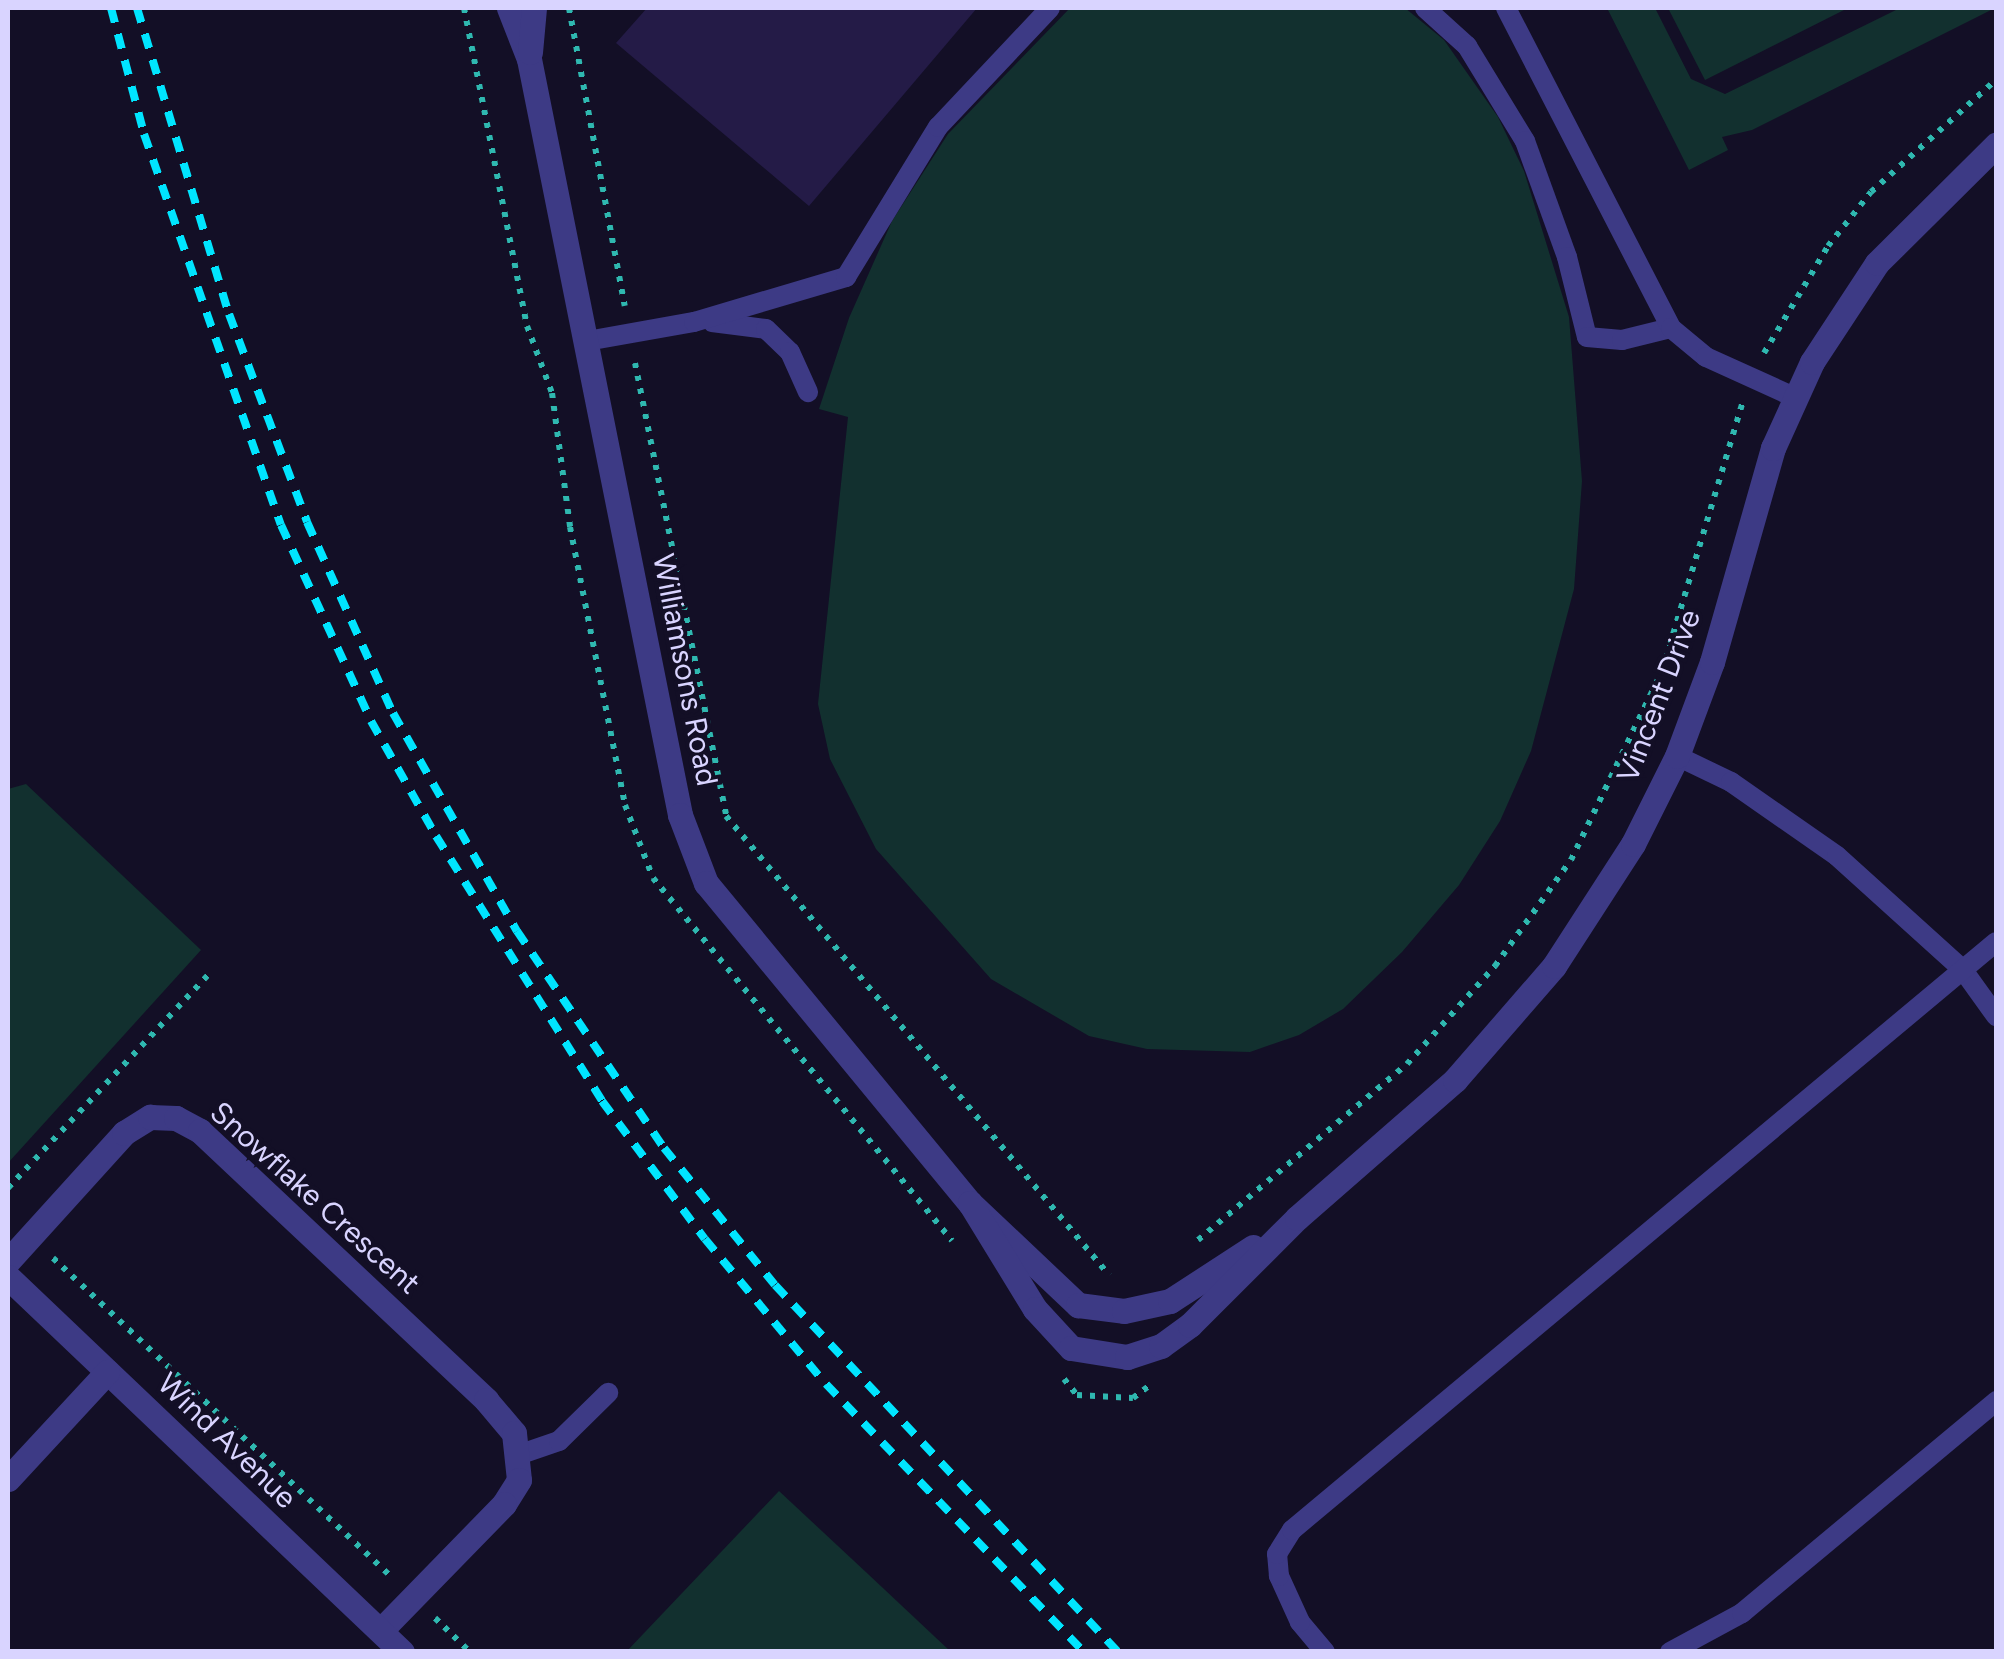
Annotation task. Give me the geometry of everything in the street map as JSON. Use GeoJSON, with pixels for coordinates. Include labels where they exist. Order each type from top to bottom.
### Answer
{"type":"FeatureCollection","features":[{"type":"Feature","properties":{"kind":"street","name":"Williamsons Road"},"geometry":{"type":"LineString","coordinates":[[509,8],[529,59],[691,852],[735,920],[970,1203],[1078,1305],[1124,1311]]}},
{"type":"Feature","properties":{"kind":"street","name":"Williamsons Road"},"geometry":{"type":"LineString","coordinates":[[529,59],[534,8]]}},
{"type":"Feature","properties":{"kind":"street","name":"Vincent Drive"},"geometry":{"type":"LineString","coordinates":[[1110,1358],[1161,1346],[1190,1325],[1296,1218],[1455,1080],[1554,966],[1633,844],[1677,756],[1794,396],[1877,264],[1917,216],[1996,144]]}},
{"type":"Feature","properties":{"kind":"street","name":"Snowflake Crescent"},"geometry":{"type":"LineString","coordinates":[[8,1261],[124,1133],[150,1117],[176,1118],[200,1132],[486,1400],[514,1434],[520,1454]]}},
{"type":"Feature","properties":{"kind":"street","name":"Williamsons Road"},"geometry":{"type":"LineString","coordinates":[[970,1203],[1035,1309],[1070,1348],[1110,1358]]}},
{"type":"Feature","properties":{"kind":"street","name":"Vincent Drive"},"geometry":{"type":"LineString","coordinates":[[1124,1311],[1170,1301],[1296,1218]]}},
{"type":"Feature","properties":{"kind":"street","name":"Wind Avenue"},"geometry":{"type":"LineString","coordinates":[[8,1277],[402,1652]]}},
{"type":"Feature","properties":{"kind":"street"},"geometry":{"type":"LineString","coordinates":[[8,1479],[108,1372]]}},
{"type":"Feature","properties":{"kind":"street"},"geometry":{"type":"LineString","coordinates":[[380,1631],[512,1493],[520,1454]]}},
{"type":"Feature","properties":{"kind":"lane"},"geometry":{"type":"LineString","coordinates":[[587,341],[694,322],[846,278],[938,127],[1050,8]]}},
{"type":"Feature","properties":{"kind":"lane"},"geometry":{"type":"LineString","coordinates":[[1425,8],[1467,46],[1524,141],[1567,257],[1587,337],[1622,340],[1671,328]]}},
{"type":"Feature","properties":{"kind":"lane"},"geometry":{"type":"LineString","coordinates":[[1506,8],[1671,328],[1706,357],[1794,396]]}},
{"type":"Feature","properties":{"kind":"lane"},"geometry":{"type":"LineString","coordinates":[[694,322],[766,329],[790,352],[808,392]]}},
{"type":"Feature","properties":{"kind":"lane"},"geometry":{"type":"LineString","coordinates":[[1677,756],[1797,824],[1900,908],[1963,970],[1996,1016]]}},
{"type":"Feature","properties":{"kind":"lane"},"geometry":{"type":"LineString","coordinates":[[1325,1652],[1300,1622],[1279,1576],[1278,1554],[1292,1530],[1996,942]]}},
{"type":"Feature","properties":{"kind":"lane"},"geometry":{"type":"LineString","coordinates":[[520,1454],[559,1441],[608,1393]]}},
{"type":"Feature","properties":{"kind":"lane"},"geometry":{"type":"LineString","coordinates":[[1670,1652],[1742,1613],[1996,1400]]}},
{"type":"Feature","properties":{"kind":"path"},"geometry":{"type":"LineString","coordinates":[[464,8],[528,326],[552,393],[574,546],[625,805],[646,860],[682,917],[956,1246]]}},
{"type":"Feature","properties":{"kind":"path"},"geometry":{"type":"LineString","coordinates":[[570,8],[726,816],[1106,1275],[1122,1276]]}},
{"type":"Feature","properties":{"kind":"path"},"geometry":{"type":"LineString","coordinates":[[1183,1253],[1407,1064],[1495,966],[1571,860],[1649,706],[1723,452],[1781,318],[1872,192],[1996,80]]}},
{"type":"Feature","properties":{"kind":"path"},"geometry":{"type":"LineString","coordinates":[[8,1188],[212,971]]}},
{"type":"Feature","properties":{"kind":"path"},"geometry":{"type":"LineString","coordinates":[[30,1236],[470,1652]]}},
{"type":"Feature","properties":{"kind":"path"},"geometry":{"type":"LineString","coordinates":[[1054,1365],[1078,1395],[1133,1398],[1162,1376]]}},
{"type":"Feature","properties":{"kind":"green space"},"geometry":{"type":"Polygon","coordinates":[[[1070,8],[1405,8],[1444,40],[1498,117],[1524,171],[1569,317],[1582,481],[1574,589],[1531,751],[1500,821],[1459,885],[1402,952],[1343,1009],[1299,1035],[1250,1052],[1147,1049],[1089,1036],[991,979],[876,849],[830,759],[818,704],[848,417],[819,409],[849,318],[892,221],[948,134],[1070,8]]]}},
{"type":"Feature","properties":{"kind":"green space"},"geometry":{"type":"Polygon","coordinates":[[[1607,8],[1655,8],[1691,79],[1725,94],[1900,8],[1995,8],[1752,130],[1722,137],[1728,150],[1689,170],[1607,8]]]}},
{"type":"Feature","properties":{"kind":"green space"},"geometry":{"type":"Polygon","coordinates":[[[1668,8],[1848,8],[1705,80],[1668,8]]]}},
{"type":"Feature","properties":{"kind":"green space"},"geometry":{"type":"Polygon","coordinates":[[[26,784],[201,950],[8,1163],[8,789],[26,784]]]}},
{"type":"Feature","properties":{"kind":"green space"},"geometry":{"type":"Polygon","coordinates":[[[779,1491],[868,1574],[950,1651],[627,1651],[779,1491]]]}},
{"type":"Feature","properties":{"kind":"building"},"geometry":{"type":"Polygon","coordinates":[[[647,8],[977,8],[809,206],[616,43],[647,8]]]}},
{"type":"Feature","properties":{"kind":"railway"},"geometry":{"type":"LineString","coordinates":[[111,8],[144,134],[281,525],[371,721],[436,836],[602,1101],[705,1239],[826,1384],[1084,1652]]}},
{"type":"Feature","properties":{"kind":"railway"},"geometry":{"type":"LineString","coordinates":[[137,8],[229,314],[307,522],[393,713],[517,931],[664,1148],[775,1285],[1118,1652]]}}]}
